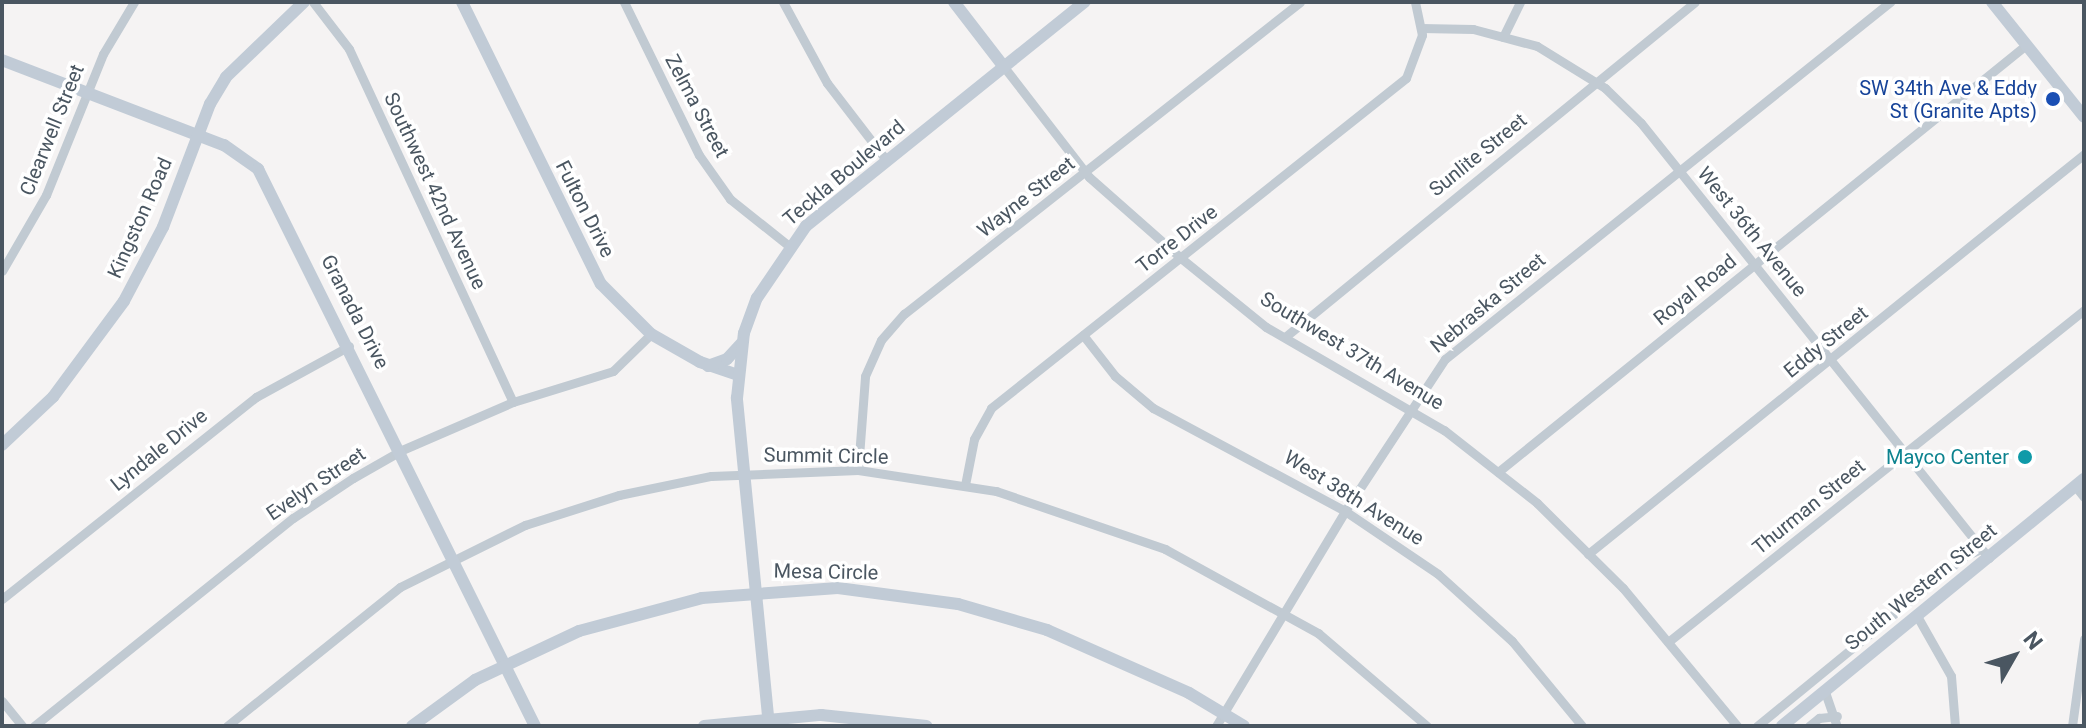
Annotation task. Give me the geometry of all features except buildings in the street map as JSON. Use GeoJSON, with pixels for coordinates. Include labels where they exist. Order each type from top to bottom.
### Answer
{"type":"FeatureCollection","features":[{"type":"Feature","properties":{"kind":"street","name":"Clearwell Street"},"geometry":{"type":"LineString","coordinates":[[2,271],[46,195],[87,93],[134,2]]}},
{"type":"Feature","properties":{"kind":"street","name":"Kingston Road"},"geometry":{"type":"LineString","coordinates":[[2,445],[53,397],[124,301],[163,227],[198,134],[226,77],[304,2]]}},
{"type":"Feature","properties":{"kind":"street","name":"Southwest 42nd Avenue"},"geometry":{"type":"LineString","coordinates":[[313,2],[349,49],[513,402]]}},
{"type":"Feature","properties":{"kind":"street","name":"Fulton Drive"},"geometry":{"type":"LineString","coordinates":[[462,2],[585,258],[616,302],[651,334],[708,366],[737,375]]}},
{"type":"Feature","properties":{"kind":"street","name":"Zelma Street"},"geometry":{"type":"LineString","coordinates":[[624,2],[699,155],[730,199],[789,246]]}},
{"type":"Feature","properties":{"kind":"street"},"geometry":{"type":"LineString","coordinates":[[783,2],[827,83],[887,161]]}},
{"type":"Feature","properties":{"kind":"street","name":"Southwest 37th Avenue"},"geometry":{"type":"LineString","coordinates":[[954,2],[1086,173],[1182,259],[1285,337],[1411,411],[1498,472],[1588,554],[1668,642],[1737,726]]}},
{"type":"Feature","properties":{"kind":"street","name":"Teckla Boulevard"},"geometry":{"type":"LineString","coordinates":[[768,721],[737,375],[743,342],[757,298],[789,246],[806,226],[1085,2]]}},
{"type":"Feature","properties":{"kind":"street","name":"Wayne Street"},"geometry":{"type":"LineString","coordinates":[[858,470],[865,376],[881,340],[904,314],[1300,2]]}},
{"type":"Feature","properties":{"kind":"street"},"geometry":{"type":"LineString","coordinates":[[1415,2],[1421,28]]}},
{"type":"Feature","properties":{"kind":"street"},"geometry":{"type":"LineString","coordinates":[[1503,37],[1520,2]]}},
{"type":"Feature","properties":{"kind":"street","name":"Sunlite Street"},"geometry":{"type":"LineString","coordinates":[[1285,337],[1695,2]]}},
{"type":"Feature","properties":{"kind":"street","name":"Nebraska Street"},"geometry":{"type":"LineString","coordinates":[[1216,726],[1345,511],[1445,359],[1890,2]]}},
{"type":"Feature","properties":{"kind":"street"},"geometry":{"type":"LineString","coordinates":[[1992,2],[2084,117]]}},
{"type":"Feature","properties":{"kind":"street","name":"West 36th Avenue"},"geometry":{"type":"LineString","coordinates":[[1421,28],[1473,29],[1537,46],[1596,83],[1641,123],[1985,554]]}},
{"type":"Feature","properties":{"kind":"street","name":"Torre Drive"},"geometry":{"type":"LineString","coordinates":[[965,485],[974,439],[991,408],[1406,78],[1421,28]]}},
{"type":"Feature","properties":{"kind":"street","name":"Royal Road"},"geometry":{"type":"LineString","coordinates":[[1498,472],[2026,45]]}},
{"type":"Feature","properties":{"kind":"street","name":"Granada Drive"},"geometry":{"type":"LineString","coordinates":[[2,60],[198,134],[258,169],[402,450],[535,726]]}},
{"type":"Feature","properties":{"kind":"street","name":"Eddy Street"},"geometry":{"type":"LineString","coordinates":[[1588,554],[2084,154]]}},
{"type":"Feature","properties":{"kind":"street","name":"Thurman Street"},"geometry":{"type":"LineString","coordinates":[[1668,642],[2084,310]]}},
{"type":"Feature","properties":{"kind":"street","name":"Evelyn Street"},"geometry":{"type":"LineString","coordinates":[[34,726],[293,518],[402,450],[513,402],[613,371],[651,334]]}},
{"type":"Feature","properties":{"kind":"street","name":"West 38th Avenue"},"geometry":{"type":"LineString","coordinates":[[1083,335],[1115,376],[1153,408],[1345,511],[1401,546],[1473,603],[1582,726]]}},
{"type":"Feature","properties":{"kind":"street"},"geometry":{"type":"LineString","coordinates":[[708,366],[727,359],[743,342]]}},
{"type":"Feature","properties":{"kind":"street","name":"Lyndale Drive"},"geometry":{"type":"LineString","coordinates":[[2,599],[256,397],[349,346]]}},
{"type":"Feature","properties":{"kind":"street","name":"Summit Circle"},"geometry":{"type":"LineString","coordinates":[[227,726],[388,596],[453,558],[584,505],[668,484],[745,473],[858,470],[965,485],[1122,531],[1202,566],[1284,612],[1352,657],[1427,726]]}},
{"type":"Feature","properties":{"kind":"street"},"geometry":{"type":"LineString","coordinates":[[2079,482],[2084,497]]}},
{"type":"Feature","properties":{"kind":"street","name":"South Western Street"},"geometry":{"type":"LineString","coordinates":[[1782,726],[1917,616],[1985,554],[2079,482]]}},
{"type":"Feature","properties":{"kind":"street"},"geometry":{"type":"LineString","coordinates":[[1757,726],[1965,556],[1985,554]]}},
{"type":"Feature","properties":{"kind":"street","name":"Mesa Circle"},"geometry":{"type":"LineString","coordinates":[[412,726],[505,665],[617,619],[755,591],[875,591],[1004,616],[1096,648],[1244,726]]}},
{"type":"Feature","properties":{"kind":"street"},"geometry":{"type":"LineString","coordinates":[[1917,616],[1951,676],[1955,726]]}},
{"type":"Feature","properties":{"kind":"street"},"geometry":{"type":"LineString","coordinates":[[2072,726],[2084,639]]}},
{"type":"Feature","properties":{"kind":"street"},"geometry":{"type":"LineString","coordinates":[[1825,692],[1837,721]]}},
{"type":"Feature","properties":{"kind":"street"},"geometry":{"type":"LineString","coordinates":[[2,701],[22,726]]}},
{"type":"Feature","properties":{"kind":"street"},"geometry":{"type":"LineString","coordinates":[[704,726],[863,716],[926,726]]}},
{"type":"Feature","properties":{"kind":"street"},"geometry":{"type":"LineString","coordinates":[[1809,726],[1819,718],[1837,721]]}},
{"type":"Feature","properties":{"kind":"place","name":"SW 34th Ave & Eddy St (Granite Apts)"},"geometry":{"type":"Point","coordinates":[2053,99]}},
{"type":"Feature","properties":{"kind":"place","name":"Mayco Center"},"geometry":{"type":"Point","coordinates":[2025,457]}}]}
